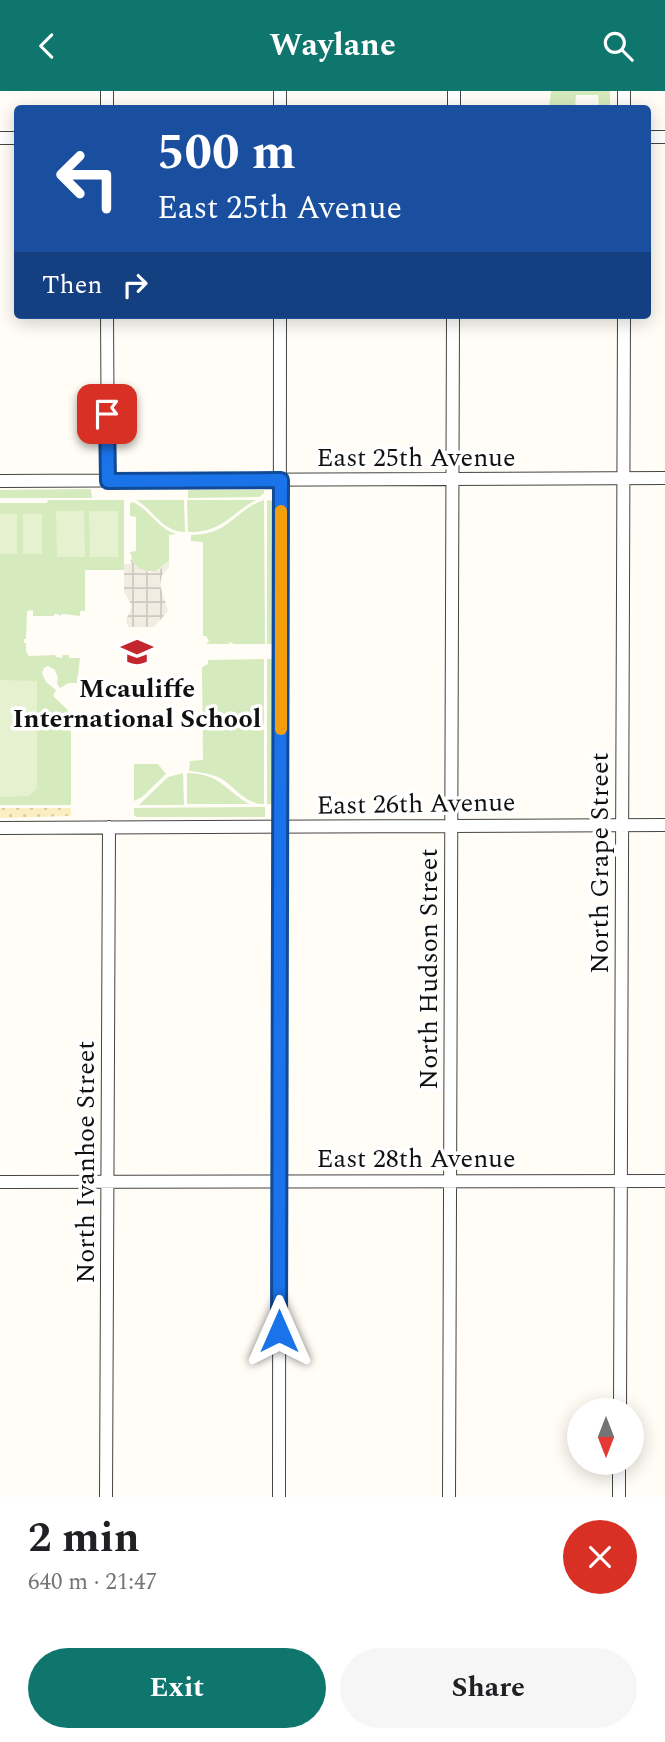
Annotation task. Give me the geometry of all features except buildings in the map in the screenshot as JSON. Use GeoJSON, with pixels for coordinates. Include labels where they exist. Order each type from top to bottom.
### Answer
{"type":"FeatureCollection","features":[{"type":"Feature","properties":{"kind":"street"},"geometry":{"type":"LineString","coordinates":[[107,319],[108,481]]}},
{"type":"Feature","properties":{"kind":"street"},"geometry":{"type":"LineString","coordinates":[[279,1497],[280,319]]}},
{"type":"Feature","properties":{"kind":"street","name":"North Hudson Street"},"geometry":{"type":"LineString","coordinates":[[449,1497],[453,319]]}},
{"type":"Feature","properties":{"kind":"street","name":"North Grape Street"},"geometry":{"type":"LineString","coordinates":[[620,1398],[624,319]]}},
{"type":"Feature","properties":{"kind":"street","name":"East 25th Avenue"},"geometry":{"type":"LineString","coordinates":[[0,481],[665,478]]}},
{"type":"Feature","properties":{"kind":"street","name":"East 26th Avenue"},"geometry":{"type":"LineString","coordinates":[[0,828],[665,825]]}},
{"type":"Feature","properties":{"kind":"street","name":"North Ivanhoe Street"},"geometry":{"type":"LineString","coordinates":[[106,1497],[109,827]]}},
{"type":"Feature","properties":{"kind":"street","name":"East 28th Avenue"},"geometry":{"type":"LineString","coordinates":[[0,1182],[665,1181]]}},
{"type":"Feature","properties":{"kind":"street"},"geometry":{"type":"LineString","coordinates":[[620,1475],[620,1497]]}},
{"type":"Feature","properties":{"kind":"green space"},"geometry":{"type":"Polygon","coordinates":[[[551,91],[610,91],[610,105],[599,105],[598,95],[576,95],[575,105],[549,105],[551,91]]]}},
{"type":"Feature","properties":{"kind":"green space"},"geometry":{"type":"Polygon","coordinates":[[[91,489],[92,498],[0,498],[0,490],[91,489]]]}},
{"type":"Feature","properties":{"kind":"green space"},"geometry":{"type":"Polygon","coordinates":[[[188,490],[264,490],[264,493],[259,497],[188,498],[188,490]]]}},
{"type":"Feature","properties":{"kind":"green space"},"geometry":{"type":"Polygon","coordinates":[[[48,500],[124,500],[124,570],[85,570],[85,611],[80,611],[80,616],[33,616],[33,610],[27,611],[24,643],[29,656],[55,655],[62,658],[63,655],[69,655],[69,658],[80,658],[77,683],[69,683],[60,688],[55,670],[48,666],[42,673],[46,682],[56,690],[53,696],[67,709],[71,718],[71,805],[0,805],[0,503],[47,503],[48,500]]]}},
{"type":"Feature","properties":{"kind":"green space"},"geometry":{"type":"Polygon","coordinates":[[[136,500],[184,500],[185,532],[170,528],[136,500]]]}},
{"type":"Feature","properties":{"kind":"green space"},"geometry":{"type":"Polygon","coordinates":[[[187,500],[256,500],[218,526],[188,532],[187,500]]]}},
{"type":"Feature","properties":{"kind":"green space"},"geometry":{"type":"Polygon","coordinates":[[[264,500],[265,644],[206,644],[209,641],[203,636],[203,542],[191,541],[191,535],[215,531],[264,500]]]}},
{"type":"Feature","properties":{"kind":"green space"},"geometry":{"type":"Polygon","coordinates":[[[267,500],[273,501],[273,644],[267,644],[267,500]]]}},
{"type":"Feature","properties":{"kind":"green space"},"geometry":{"type":"Polygon","coordinates":[[[133,502],[164,528],[176,534],[169,535],[169,561],[155,572],[140,570],[134,564],[130,552],[136,551],[136,517],[130,516],[130,503],[133,502]]]}},
{"type":"Feature","properties":{"kind":"green space"},"geometry":{"type":"Polygon","coordinates":[[[56,511],[84,511],[85,557],[57,557],[56,511]]]}},
{"type":"Feature","properties":{"kind":"green space"},"geometry":{"type":"Polygon","coordinates":[[[89,511],[118,511],[118,557],[90,557],[89,511]]]}},
{"type":"Feature","properties":{"kind":"green space"},"geometry":{"type":"Polygon","coordinates":[[[0,514],[17,514],[17,554],[0,554],[0,514]]]}},
{"type":"Feature","properties":{"kind":"green space"},"geometry":{"type":"Polygon","coordinates":[[[23,514],[42,514],[42,554],[23,554],[23,514]]]}},
{"type":"Feature","properties":{"kind":"green space"},"geometry":{"type":"Polygon","coordinates":[[[264,659],[264,804],[246,799],[218,777],[189,771],[190,761],[203,760],[202,667],[208,664],[208,660],[264,659]]]}},
{"type":"Feature","properties":{"kind":"green space"},"geometry":{"type":"Polygon","coordinates":[[[267,659],[273,659],[273,804],[267,804],[267,659]]]}},
{"type":"Feature","properties":{"kind":"green space"},"geometry":{"type":"Polygon","coordinates":[[[0,680],[37,681],[37,788],[29,796],[0,797],[0,680]]]}},
{"type":"Feature","properties":{"kind":"green space"},"geometry":{"type":"Polygon","coordinates":[[[134,764],[158,764],[166,774],[142,797],[134,801],[134,764]]]}},
{"type":"Feature","properties":{"kind":"green space"},"geometry":{"type":"Polygon","coordinates":[[[183,773],[184,805],[139,805],[168,777],[183,773]]]}},
{"type":"Feature","properties":{"kind":"green space"},"geometry":{"type":"Polygon","coordinates":[[[187,773],[214,779],[249,804],[187,804],[187,773]]]}},
{"type":"Feature","properties":{"kind":"green space"},"geometry":{"type":"Polygon","coordinates":[[[265,807],[265,817],[134,815],[134,808],[265,807]]]}},
{"type":"Feature","properties":{"kind":"sand"},"geometry":{"type":"Polygon","coordinates":[[[0,808],[71,808],[71,816],[0,818],[0,808]]]}},
{"type":"Feature","properties":{"kind":"shaded area"},"geometry":{"type":"Polygon","coordinates":[[[131,558],[136,567],[151,573],[169,561],[169,567],[162,575],[160,585],[168,611],[154,627],[128,627],[126,620],[132,606],[124,592],[124,564],[130,564],[131,558]]]}},
{"type":"Feature","properties":{"kind":"slow traffic"},"geometry":{"type":"LineString","coordinates":[[281,511],[281,729]]}},
{"type":"Feature","properties":{"kind":"place","name":"Mcauliffe International School"},"geometry":{"type":"Point","coordinates":[137,652]}},
{"type":"Feature","properties":{"kind":"route"},"geometry":{"type":"LineString","coordinates":[[107,414],[108,481],[281,480],[279,1331]]}}]}
